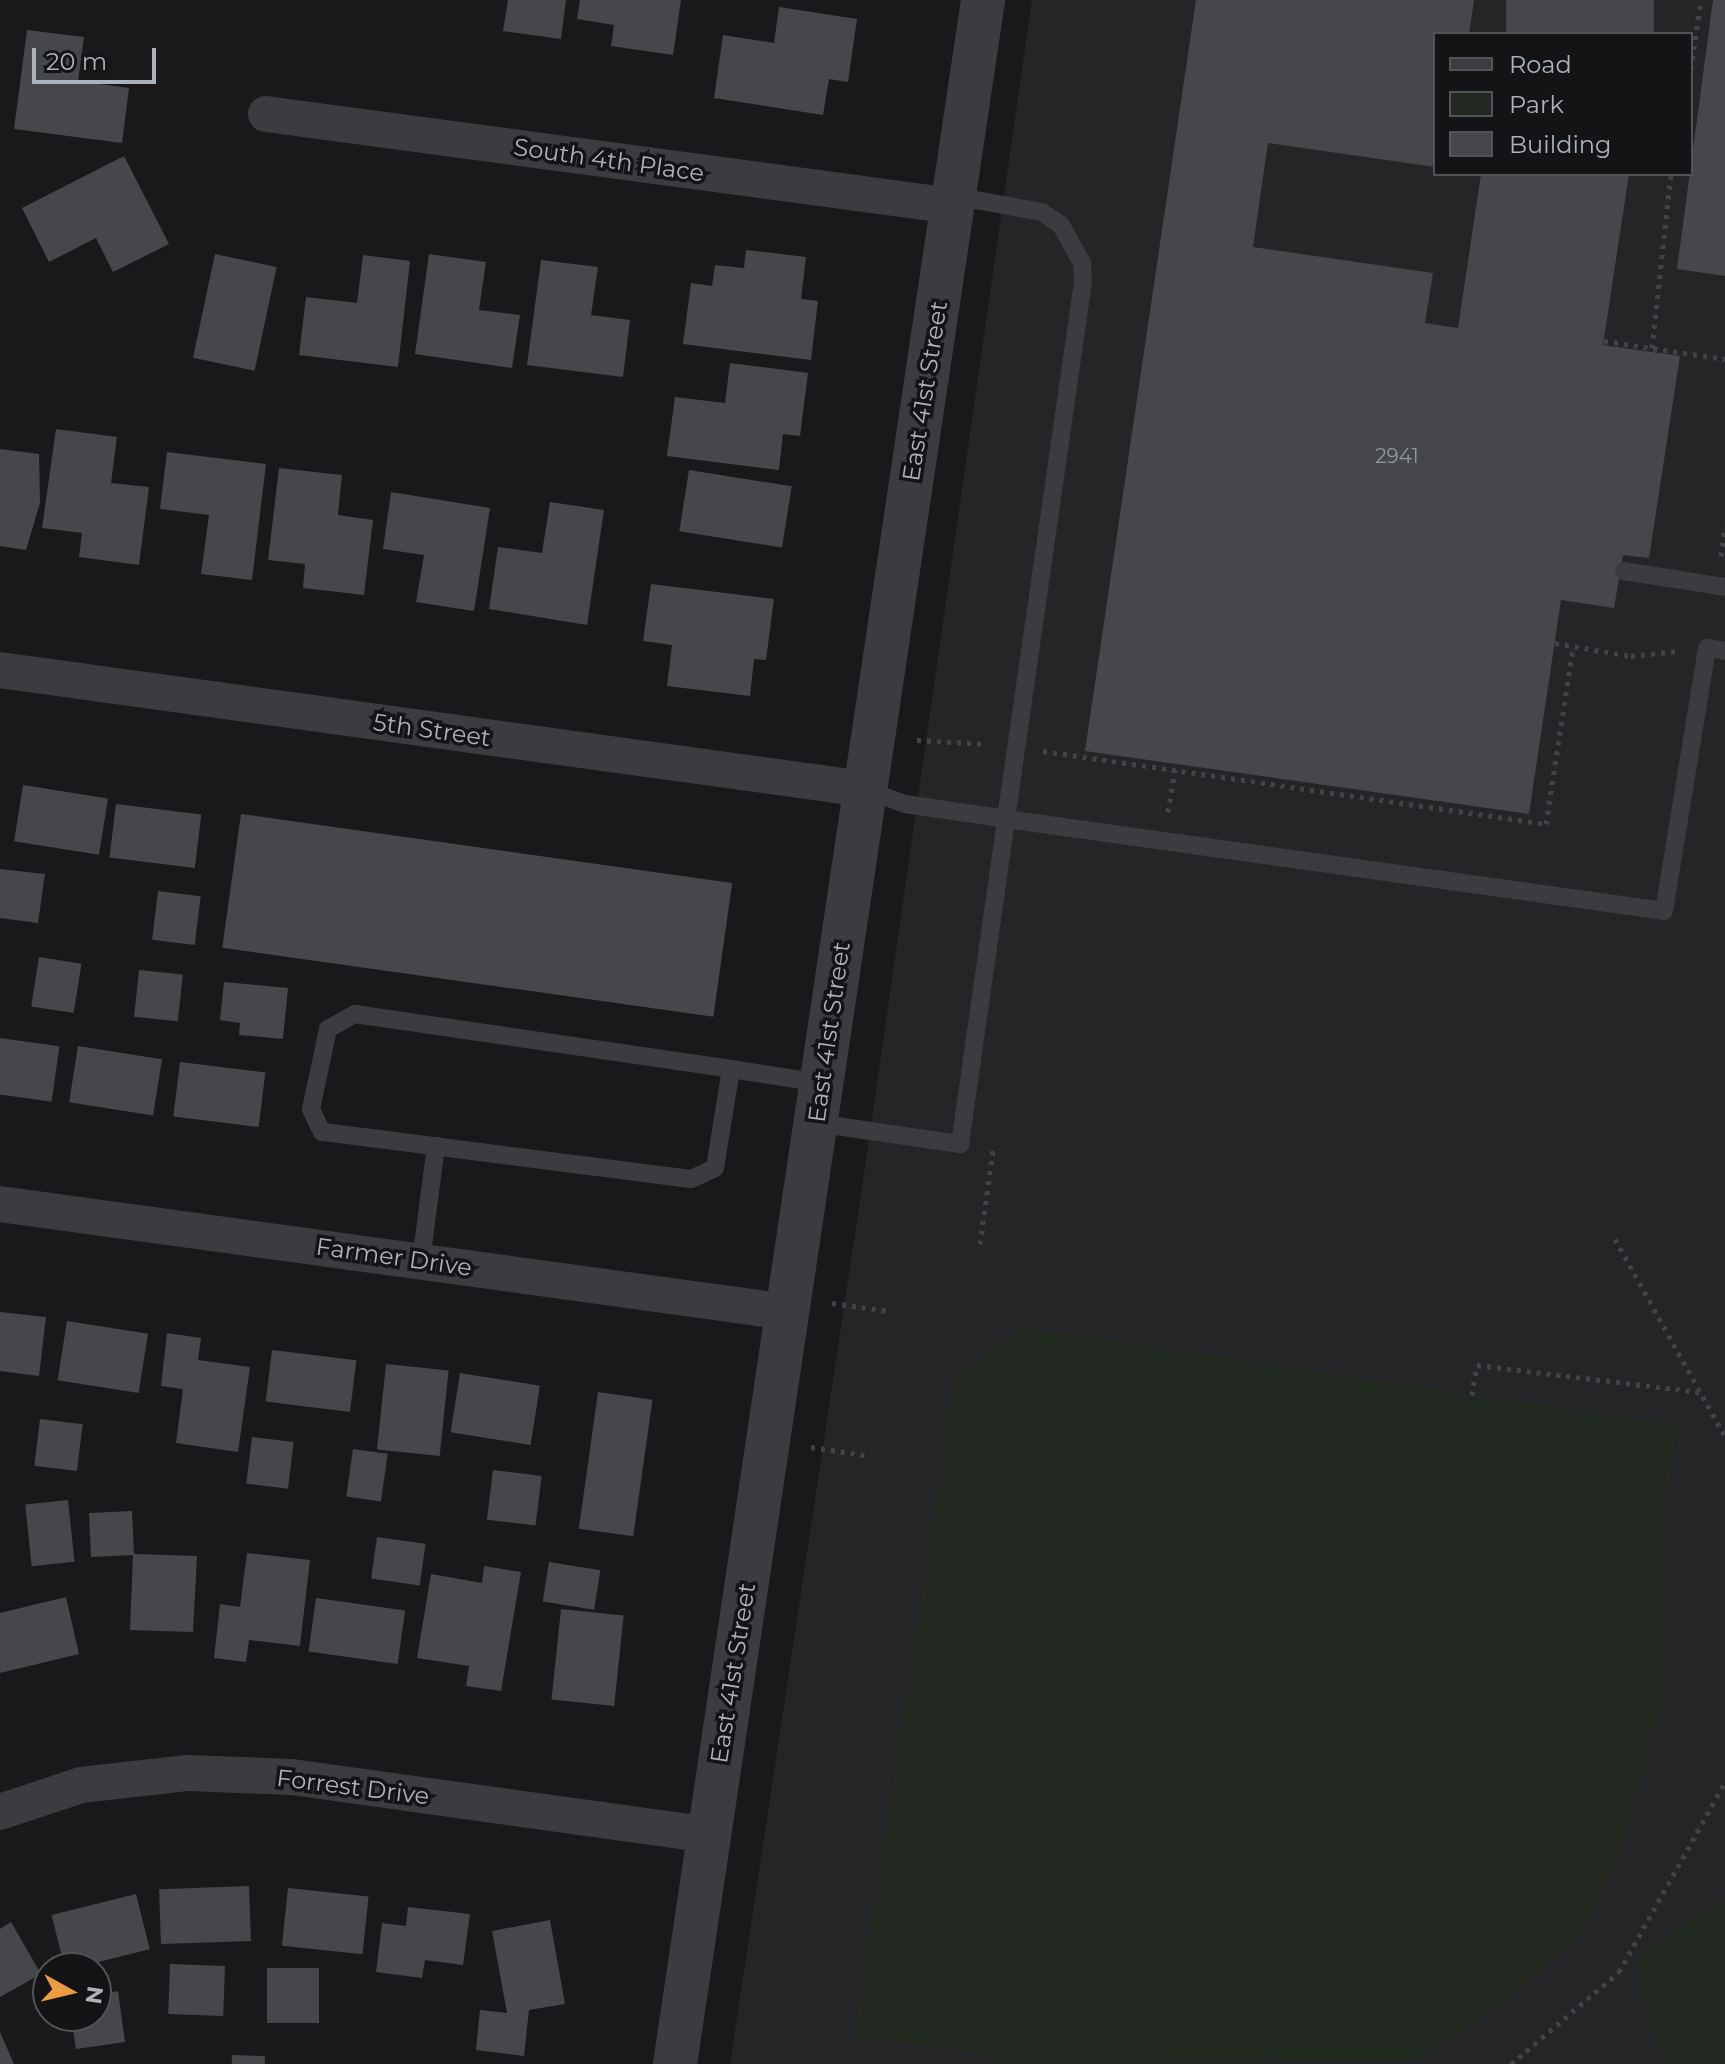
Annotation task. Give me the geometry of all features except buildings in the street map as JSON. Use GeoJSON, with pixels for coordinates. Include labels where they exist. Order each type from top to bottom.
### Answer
{"type":"FeatureCollection","features":[{"type":"Feature","properties":{"kind":"street","name":"East 41st Street"},"geometry":{"type":"LineString","coordinates":[[675,2064],[983,0]]}},
{"type":"Feature","properties":{"kind":"street","name":"South 4th Place"},"geometry":{"type":"LineString","coordinates":[[266,114],[953,201]]}},
{"type":"Feature","properties":{"kind":"street","name":"5th Street"},"geometry":{"type":"LineString","coordinates":[[0,670],[864,789]]}},
{"type":"Feature","properties":{"kind":"street","name":"Farmer Drive"},"geometry":{"type":"LineString","coordinates":[[0,1204],[787,1312]]}},
{"type":"Feature","properties":{"kind":"street","name":"Forrest Drive"},"geometry":{"type":"LineString","coordinates":[[0,1812],[81,1785],[188,1773],[292,1777],[709,1835]]}},
{"type":"Feature","properties":{"kind":"lane"},"geometry":{"type":"LineString","coordinates":[[731,1069],[715,1168],[691,1179],[322,1132],[311,1109],[328,1029],[355,1014],[731,1069],[818,1103],[960,1144],[1083,282],[1082,263],[1061,225],[1042,212],[953,201]]}},
{"type":"Feature","properties":{"kind":"lane"},"geometry":{"type":"LineString","coordinates":[[1624,571],[1725,587]]}},
{"type":"Feature","properties":{"kind":"lane"},"geometry":{"type":"LineString","coordinates":[[864,789],[905,804],[1664,911],[1716,650]]}},
{"type":"Feature","properties":{"kind":"lane"},"geometry":{"type":"LineString","coordinates":[[421,1261],[436,1146]]}},
{"type":"Feature","properties":{"kind":"path"},"geometry":{"type":"LineString","coordinates":[[1693,55],[1701,0]]}},
{"type":"Feature","properties":{"kind":"path"},"geometry":{"type":"LineString","coordinates":[[1652,348],[1671,176]]}},
{"type":"Feature","properties":{"kind":"path"},"geometry":{"type":"LineString","coordinates":[[1604,341],[1725,359]]}},
{"type":"Feature","properties":{"kind":"path"},"geometry":{"type":"LineString","coordinates":[[1555,643],[1631,656],[1716,650]]}},
{"type":"Feature","properties":{"kind":"path"},"geometry":{"type":"LineString","coordinates":[[909,739],[1016,747],[1546,824],[1573,647]]}},
{"type":"Feature","properties":{"kind":"path"},"geometry":{"type":"LineString","coordinates":[[980,1244],[993,1149]]}},
{"type":"Feature","properties":{"kind":"path"},"geometry":{"type":"LineString","coordinates":[[1615,1239],[1725,1437]]}},
{"type":"Feature","properties":{"kind":"path"},"geometry":{"type":"LineString","coordinates":[[832,1303],[888,1311]]}},
{"type":"Feature","properties":{"kind":"path"},"geometry":{"type":"LineString","coordinates":[[1472,1395],[1477,1365],[1701,1392]]}},
{"type":"Feature","properties":{"kind":"path"},"geometry":{"type":"LineString","coordinates":[[811,1447],[864,1455]]}},
{"type":"Feature","properties":{"kind":"path"},"geometry":{"type":"LineString","coordinates":[[1511,2064],[1619,1972],[1725,1782]]}},
{"type":"Feature","properties":{"kind":"shaded area"},"geometry":{"type":"Polygon","coordinates":[[[1032,0],[1725,0],[1725,2064],[730,2064],[864,1174],[1032,0]]]}},
{"type":"Feature","properties":{"kind":"green space"},"geometry":{"type":"Polygon","coordinates":[[[1023,1327],[1678,1425],[1663,1536],[1667,1648],[1659,1716],[1621,1851],[1580,1934],[1515,1995],[1421,2061],[1000,2064],[963,2051],[854,2036],[955,1376],[1023,1327]]]}},
{"type":"Feature","properties":{"kind":"green space"},"geometry":{"type":"Polygon","coordinates":[[[1725,1899],[1725,2064],[1669,2064],[1656,2043],[1641,1997],[1637,1955],[1725,1899]]]}}]}
